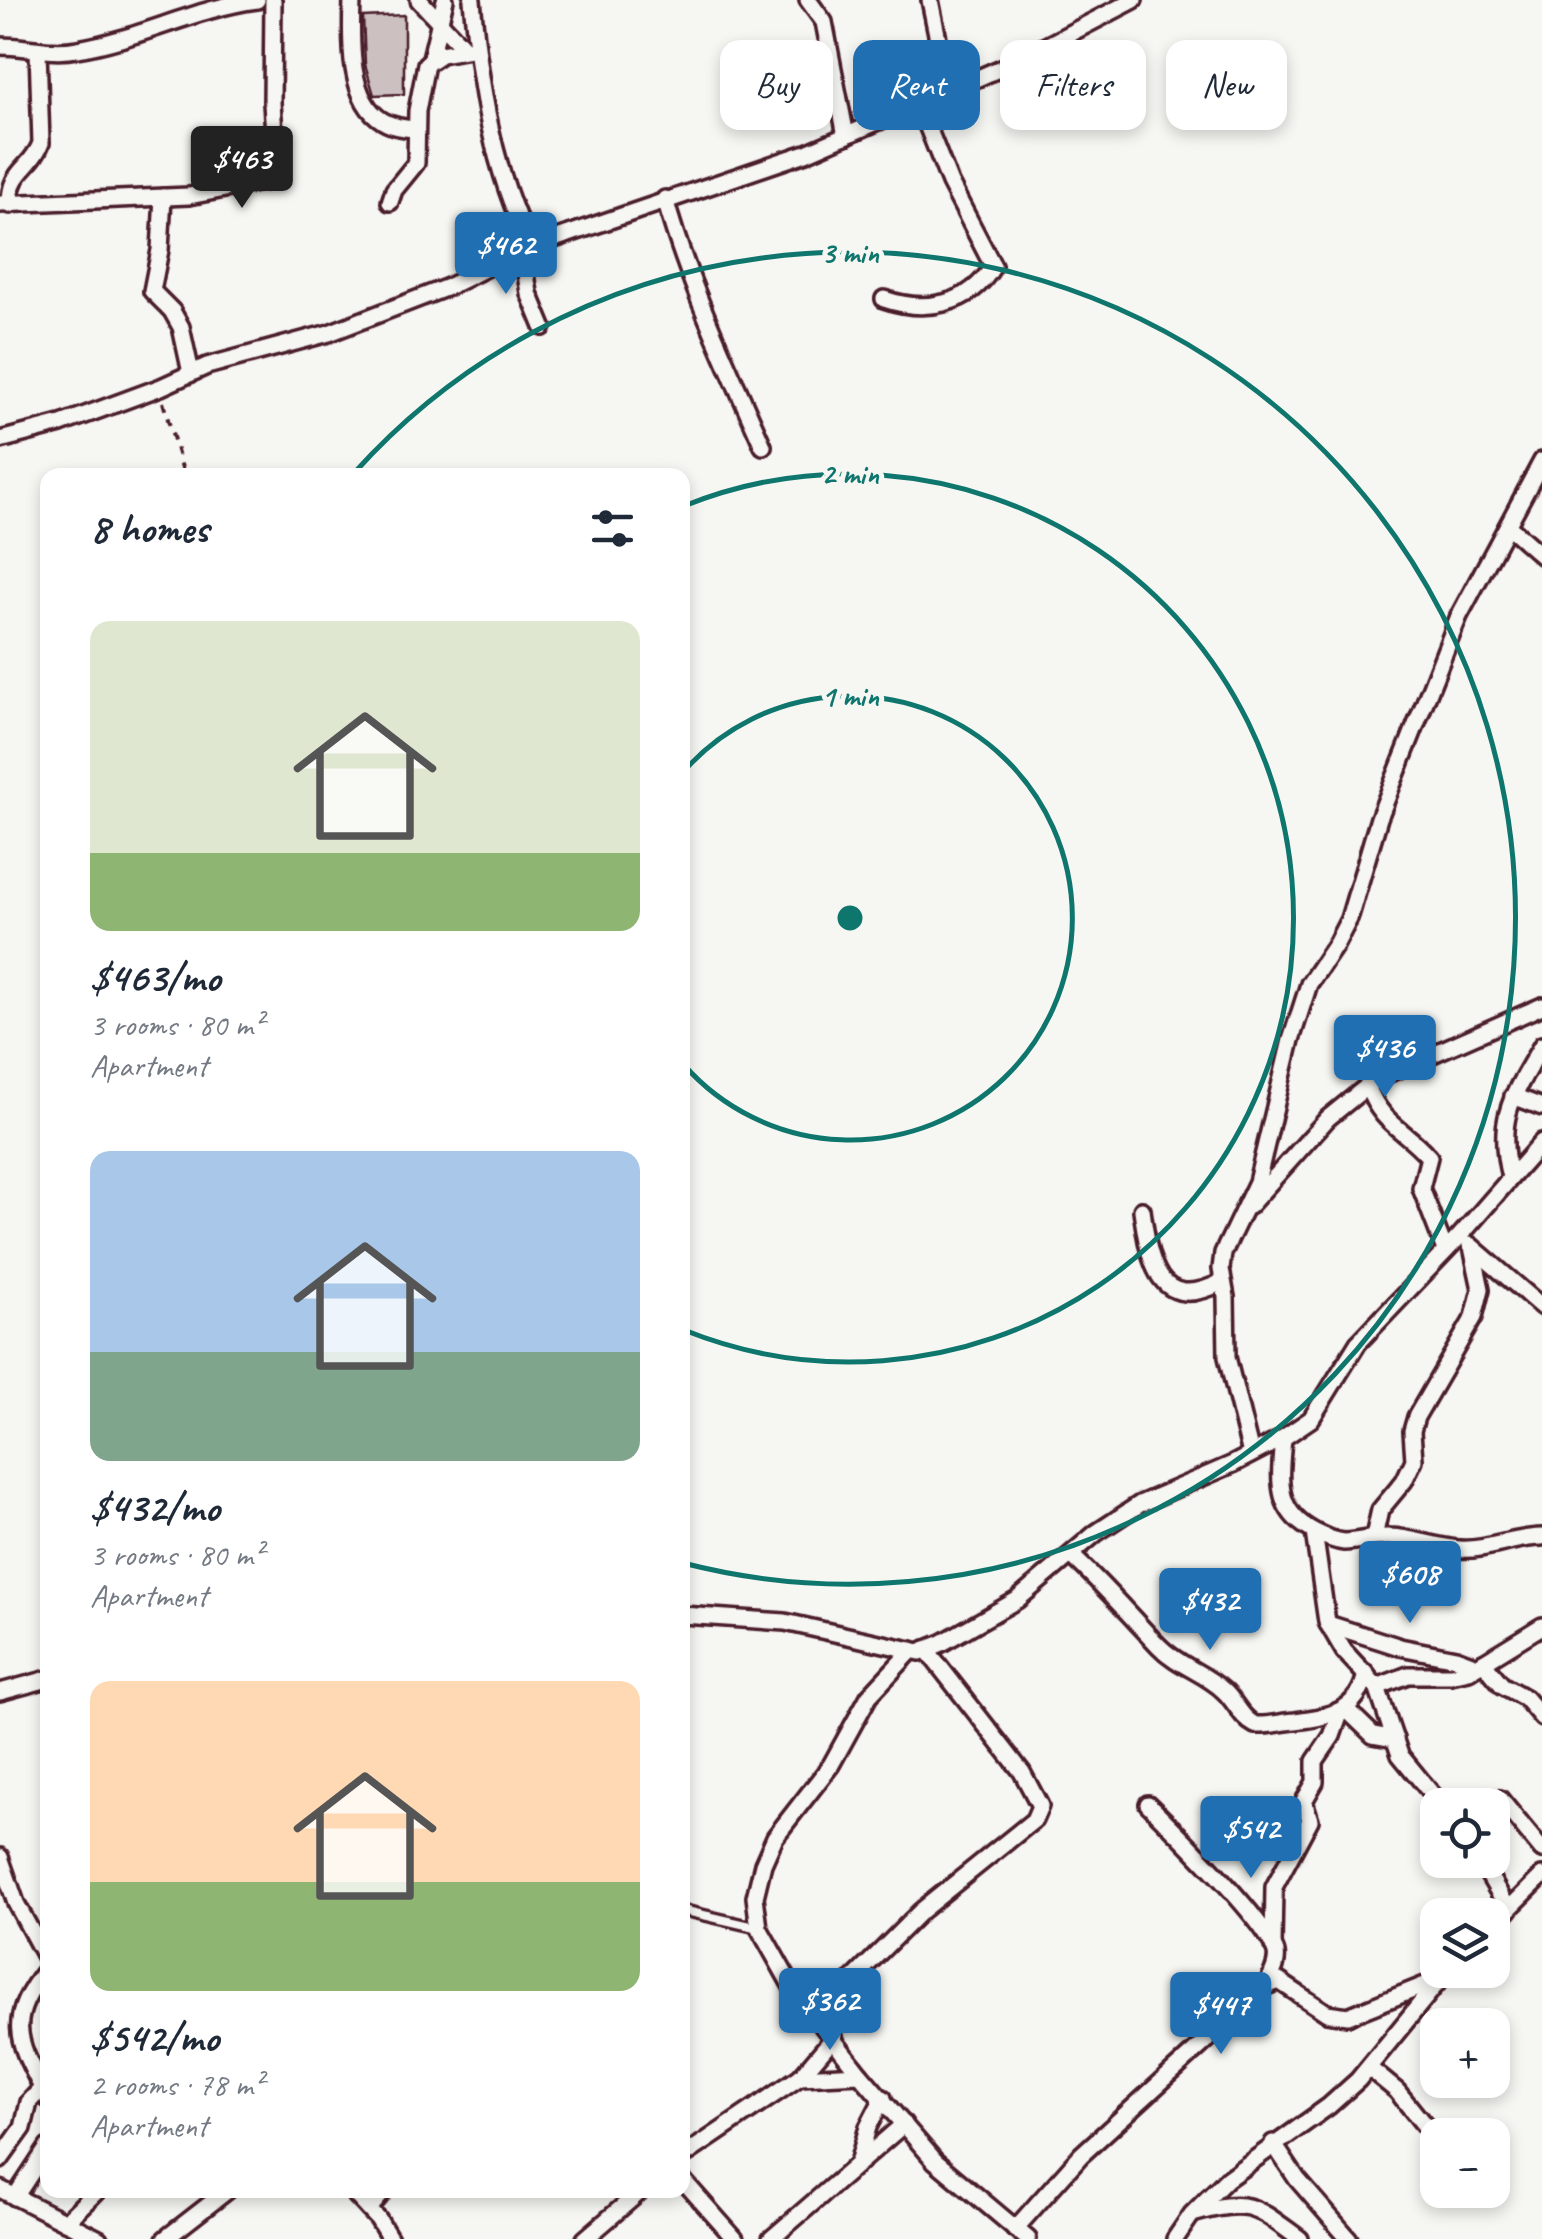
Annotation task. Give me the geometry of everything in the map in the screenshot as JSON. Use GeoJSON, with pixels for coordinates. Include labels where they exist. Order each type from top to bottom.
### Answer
{"type":"FeatureCollection","features":[{"type":"Feature","properties":{"kind":"street"},"geometry":{"type":"LineString","coordinates":[[0,46],[77,50],[234,3],[257,0]]}},
{"type":"Feature","properties":{"kind":"street"},"geometry":{"type":"LineString","coordinates":[[38,50],[41,143],[12,180],[5,205],[162,197],[242,188],[266,181],[276,164],[273,0]]}},
{"type":"Feature","properties":{"kind":"street"},"geometry":{"type":"LineString","coordinates":[[352,0],[355,69],[364,99],[380,120],[415,129]]}},
{"type":"Feature","properties":{"kind":"street"},"geometry":{"type":"LineString","coordinates":[[420,0],[471,48]]}},
{"type":"Feature","properties":{"kind":"street"},"geometry":{"type":"LineString","coordinates":[[390,202],[394,190],[416,163],[415,129],[426,64],[431,58],[445,0]]}},
{"type":"Feature","properties":{"kind":"street"},"geometry":{"type":"LineString","coordinates":[[472,0],[471,48],[495,158],[526,248],[529,293],[543,327]]}},
{"type":"Feature","properties":{"kind":"street"},"geometry":{"type":"LineString","coordinates":[[808,0],[824,22],[846,136]]}},
{"type":"Feature","properties":{"kind":"street"},"geometry":{"type":"LineString","coordinates":[[930,0],[938,40]]}},
{"type":"Feature","properties":{"kind":"street"},"geometry":{"type":"LineString","coordinates":[[980,78],[1134,0]]}},
{"type":"Feature","properties":{"kind":"street"},"geometry":{"type":"LineString","coordinates":[[431,58],[471,48]]}},
{"type":"Feature","properties":{"kind":"street"},"geometry":{"type":"LineString","coordinates":[[0,440],[61,424],[207,366],[328,332],[448,288],[526,248],[759,170],[860,130]]}},
{"type":"Feature","properties":{"kind":"street"},"geometry":{"type":"LineString","coordinates":[[884,300],[929,308],[963,295],[986,280],[993,266],[950,183],[929,130]]}},
{"type":"Feature","properties":{"kind":"street"},"geometry":{"type":"LineString","coordinates":[[162,197],[160,250],[152,291],[172,311],[180,327],[191,373]]}},
{"type":"Feature","properties":{"kind":"street"},"geometry":{"type":"LineString","coordinates":[[665,200],[711,334],[763,446]]}},
{"type":"Feature","properties":{"kind":"street"},"geometry":{"type":"LineString","coordinates":[[1252,1454],[1227,1358],[1223,1253],[1257,1182],[1309,984],[1348,919],[1378,818],[1459,616],[1542,462]]}},
{"type":"Feature","properties":{"kind":"street"},"geometry":{"type":"LineString","coordinates":[[1508,526],[1542,556]]}},
{"type":"Feature","properties":{"kind":"street"},"geometry":{"type":"LineString","coordinates":[[1242,1212],[1268,1189],[1328,1118],[1367,1086],[1438,1049],[1542,1006]]}},
{"type":"Feature","properties":{"kind":"street"},"geometry":{"type":"LineString","coordinates":[[1510,1178],[1503,1149],[1504,1120],[1542,1045]]}},
{"type":"Feature","properties":{"kind":"street"},"geometry":{"type":"LineString","coordinates":[[1367,1086],[1383,1118],[1429,1157],[1422,1188],[1446,1250]]}},
{"type":"Feature","properties":{"kind":"street"},"geometry":{"type":"LineString","coordinates":[[1513,1096],[1542,1107]]}},
{"type":"Feature","properties":{"kind":"street"},"geometry":{"type":"LineString","coordinates":[[1420,1984],[1348,2016],[1327,2013],[1278,1981],[1254,1991],[1082,2155],[1021,2234],[935,2161],[860,2074],[791,1985],[760,1928],[755,1897],[763,1864],[776,1837],[831,1765],[869,1696],[919,1650],[1017,1600],[1096,1533],[1140,1504],[1252,1454],[1311,1419],[1358,1343],[1446,1250],[1465,1242],[1510,1178],[1542,1142]]}},
{"type":"Feature","properties":{"kind":"street"},"geometry":{"type":"LineString","coordinates":[[1142,1210],[1147,1244],[1166,1285],[1188,1294],[1203,1292],[1222,1282]]}},
{"type":"Feature","properties":{"kind":"street"},"geometry":{"type":"LineString","coordinates":[[1465,1242],[1542,1306]]}},
{"type":"Feature","properties":{"kind":"street"},"geometry":{"type":"LineString","coordinates":[[1374,1537],[1380,1510],[1404,1481],[1414,1460],[1412,1431],[1416,1416],[1474,1317],[1480,1289],[1465,1242]]}},
{"type":"Feature","properties":{"kind":"street"},"geometry":{"type":"LineString","coordinates":[[1283,1438],[1282,1496],[1290,1514],[1314,1532],[1344,1542],[1374,1537],[1410,1538],[1458,1549],[1542,1537]]}},
{"type":"Feature","properties":{"kind":"street"},"geometry":{"type":"LineString","coordinates":[[1314,1532],[1328,1624],[1344,1651],[1377,1687],[1400,1755],[1427,1788]]}},
{"type":"Feature","properties":{"kind":"street"},"geometry":{"type":"LineString","coordinates":[[1070,1555],[1160,1647],[1186,1669],[1224,1691],[1246,1720],[1261,1726],[1319,1719],[1343,1709],[1359,1695],[1366,1673]]}},
{"type":"Feature","properties":{"kind":"street"},"geometry":{"type":"LineString","coordinates":[[690,1616],[786,1622],[919,1650],[1022,1772],[1040,1806],[1034,1820],[921,1911],[816,2016]]}},
{"type":"Feature","properties":{"kind":"street"},"geometry":{"type":"LineString","coordinates":[[1328,1624],[1400,1647],[1480,1664],[1502,1685],[1525,1698],[1542,1718]]}},
{"type":"Feature","properties":{"kind":"street"},"geometry":{"type":"LineString","coordinates":[[1377,1687],[1408,1675],[1451,1675],[1480,1664],[1542,1626]]}},
{"type":"Feature","properties":{"kind":"street"},"geometry":{"type":"LineString","coordinates":[[0,1692],[40,1681]]}},
{"type":"Feature","properties":{"kind":"street"},"geometry":{"type":"LineString","coordinates":[[1343,1709],[1374,1735],[1395,1740]]}},
{"type":"Feature","properties":{"kind":"street"},"geometry":{"type":"LineString","coordinates":[[1268,1983],[1276,1965],[1274,1887],[1305,1834],[1310,1820],[1304,1801],[1314,1782],[1315,1761],[1332,1736],[1343,1709]]}},
{"type":"Feature","properties":{"kind":"street"},"geometry":{"type":"LineString","coordinates":[[1148,1804],[1221,1880],[1273,1946]]}},
{"type":"Feature","properties":{"kind":"street"},"geometry":{"type":"LineString","coordinates":[[1510,1811],[1542,1850]]}},
{"type":"Feature","properties":{"kind":"street"},"geometry":{"type":"LineString","coordinates":[[0,1857],[16,1903],[40,1949]]}},
{"type":"Feature","properties":{"kind":"street"},"geometry":{"type":"LineString","coordinates":[[1510,1909],[1542,1876]]}},
{"type":"Feature","properties":{"kind":"street"},"geometry":{"type":"LineString","coordinates":[[40,1976],[17,2021],[25,2053],[40,2084]]}},
{"type":"Feature","properties":{"kind":"street"},"geometry":{"type":"LineString","coordinates":[[1175,2239],[1192,2214],[1228,2178],[1329,2106],[1369,2068],[1433,1988]]}},
{"type":"Feature","properties":{"kind":"street"},"geometry":{"type":"LineString","coordinates":[[690,2152],[800,2078],[834,2037]]}},
{"type":"Feature","properties":{"kind":"street"},"geometry":{"type":"LineString","coordinates":[[1369,2068],[1397,2091],[1420,2120]]}},
{"type":"Feature","properties":{"kind":"street"},"geometry":{"type":"LineString","coordinates":[[800,2078],[860,2074]]}},
{"type":"Feature","properties":{"kind":"street"},"geometry":{"type":"LineString","coordinates":[[0,2160],[24,2128],[29,2102],[40,2096]]}},
{"type":"Feature","properties":{"kind":"street"},"geometry":{"type":"LineString","coordinates":[[858,2163],[868,2128],[883,2098]]}},
{"type":"Feature","properties":{"kind":"street"},"geometry":{"type":"LineString","coordinates":[[772,2239],[904,2124]]}},
{"type":"Feature","properties":{"kind":"street"},"geometry":{"type":"LineString","coordinates":[[1273,2144],[1296,2179],[1349,2239]]}},
{"type":"Feature","properties":{"kind":"street"},"geometry":{"type":"LineString","coordinates":[[40,2156],[7,2193],[100,2239]]}},
{"type":"Feature","properties":{"kind":"street"},"geometry":{"type":"LineString","coordinates":[[690,2188],[735,2239]]}},
{"type":"Feature","properties":{"kind":"street"},"geometry":{"type":"LineString","coordinates":[[65,2222],[90,2198]]}},
{"type":"Feature","properties":{"kind":"street"},"geometry":{"type":"LineString","coordinates":[[165,2239],[212,2198]]}},
{"type":"Feature","properties":{"kind":"street"},"geometry":{"type":"LineString","coordinates":[[358,2198],[390,2239]]}},
{"type":"Feature","properties":{"kind":"street"},"geometry":{"type":"LineString","coordinates":[[368,2209],[378,2198]]}},
{"type":"Feature","properties":{"kind":"street"},"geometry":{"type":"LineString","coordinates":[[585,2239],[633,2198]]}},
{"type":"Feature","properties":{"kind":"street"},"geometry":{"type":"LineString","coordinates":[[1192,2214],[1226,2204],[1245,2204],[1300,2239]]}},
{"type":"Feature","properties":{"kind":"lane"},"geometry":{"type":"LineString","coordinates":[[690,1912],[760,1928]]}},
{"type":"Feature","properties":{"kind":"path"},"geometry":{"type":"LineString","coordinates":[[161,387],[182,468]]}},
{"type":"Feature","properties":{"kind":"building"},"geometry":{"type":"Polygon","coordinates":[[[404,15],[404,94],[374,95],[365,64],[363,17],[404,15]]]}}]}
